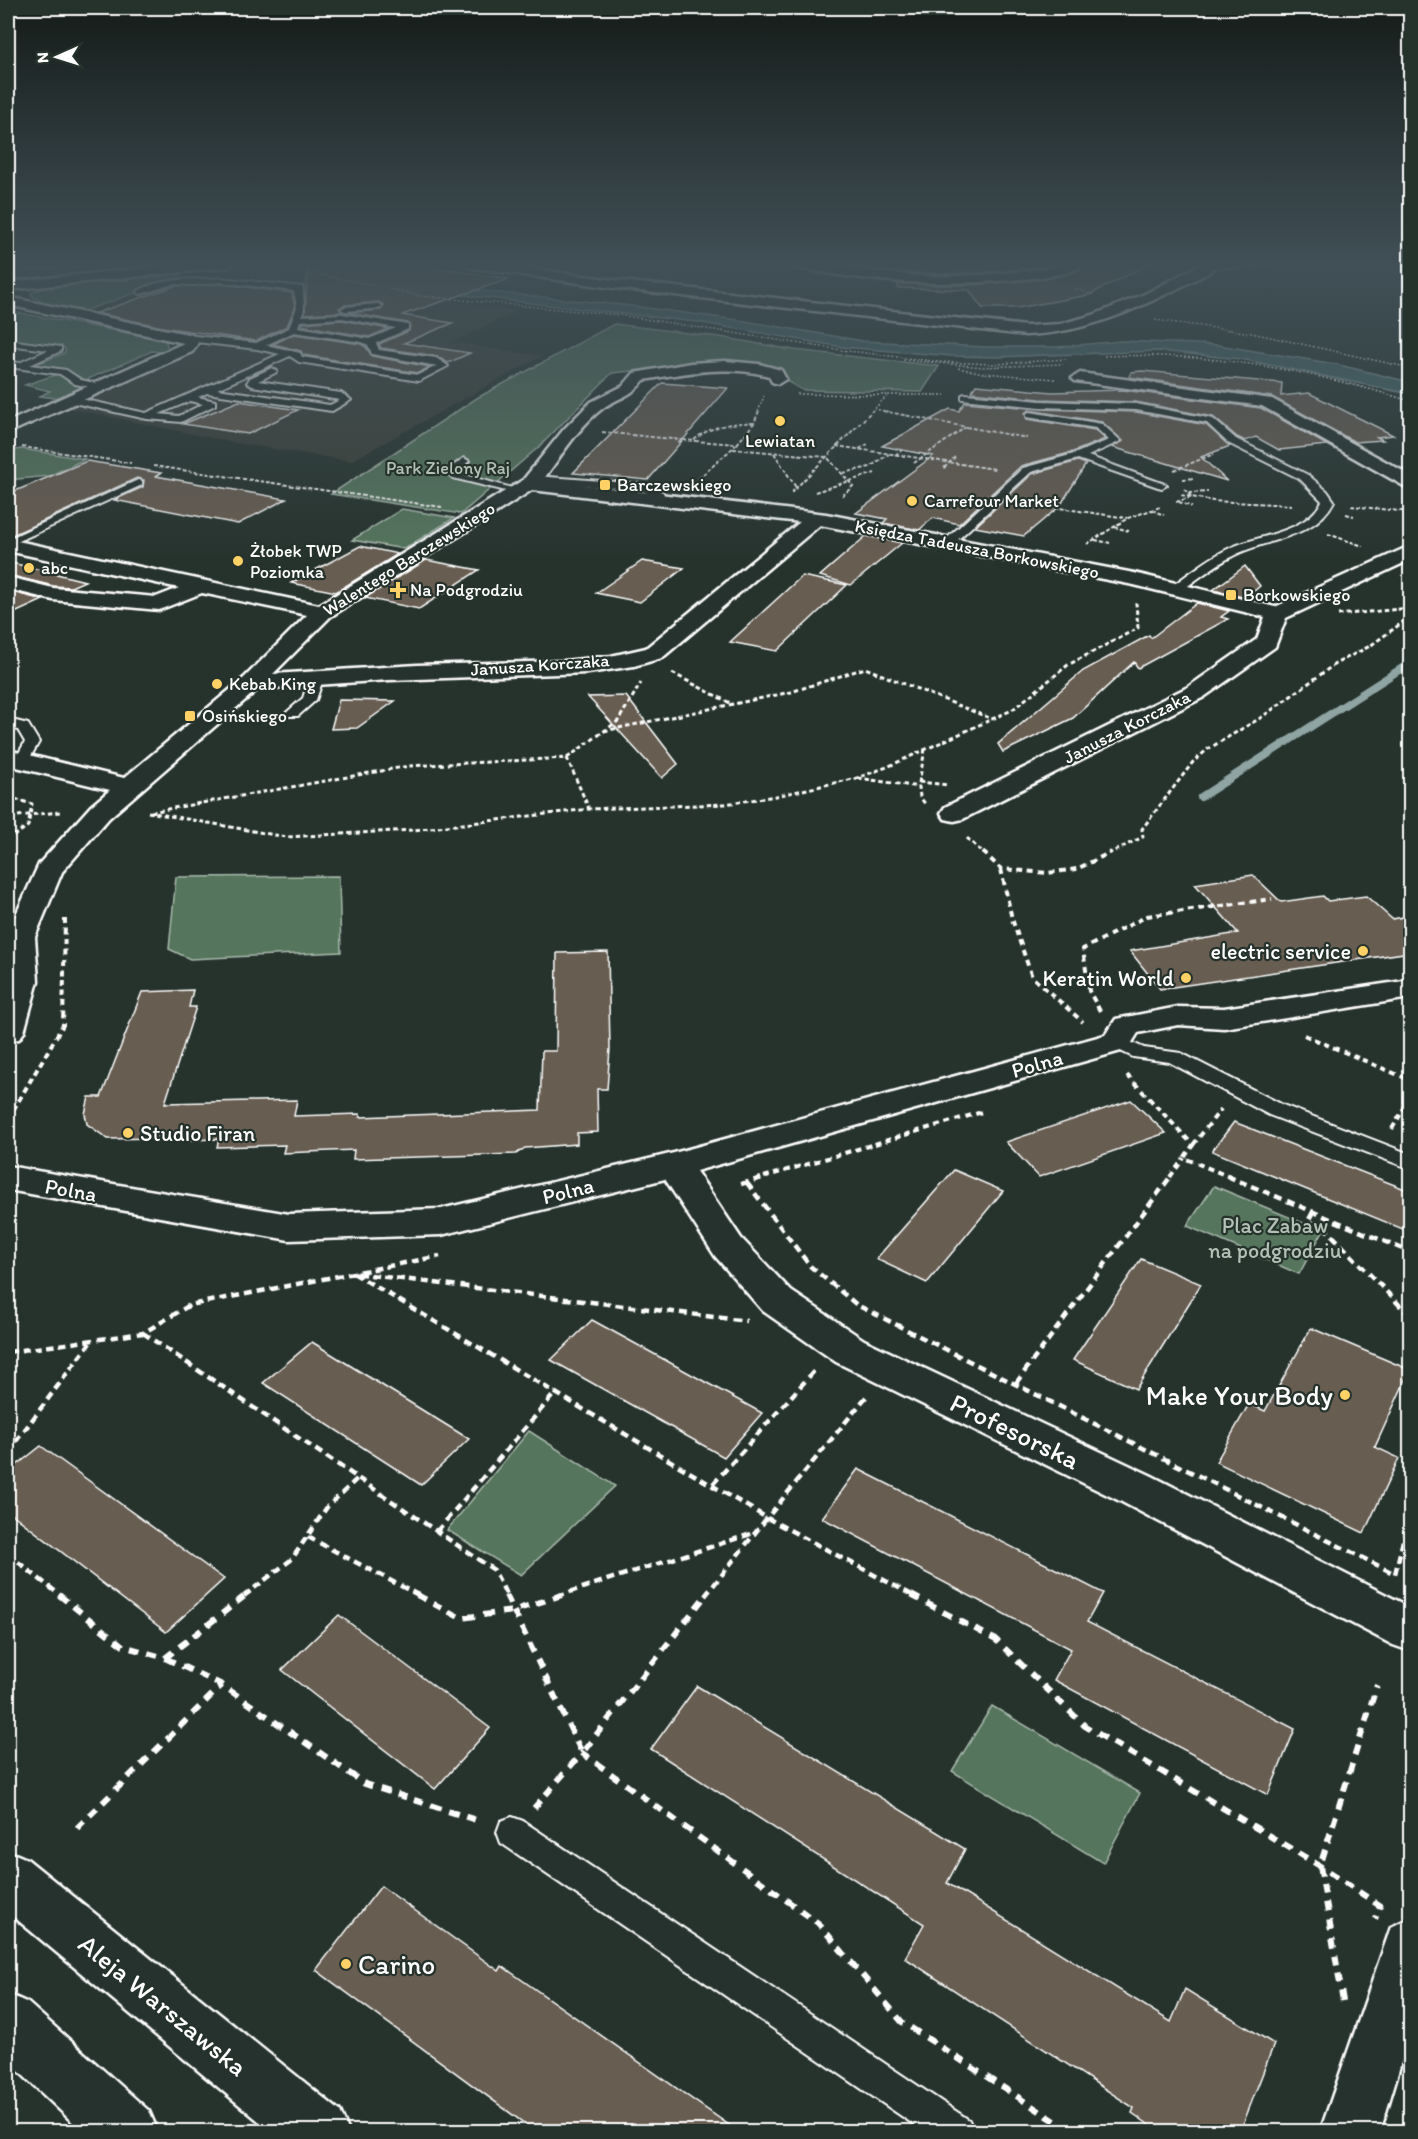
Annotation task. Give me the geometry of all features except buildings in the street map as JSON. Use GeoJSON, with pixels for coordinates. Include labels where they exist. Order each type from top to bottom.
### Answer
{"type":"FeatureCollection","features":[{"type":"Feature","properties":{"kind":"street"},"geometry":{"type":"LineString","coordinates":[[8,428],[155,363]]}},
{"type":"Feature","properties":{"kind":"street","name":"Walentego Barczewskiego"},"geometry":{"type":"LineString","coordinates":[[8,1032],[23,981],[12,943],[48,870],[83,829],[252,683],[322,612],[527,485],[570,433],[597,405],[629,390],[639,376],[718,365],[764,369],[776,373],[778,379]]}},
{"type":"Feature","properties":{"kind":"street"},"geometry":{"type":"LineString","coordinates":[[1080,378],[1266,402],[1410,482]]}},
{"type":"Feature","properties":{"kind":"street","name":"Księdza Tadeusza Borkowskiego"},"geometry":{"type":"LineString","coordinates":[[527,485],[667,499],[816,519],[1177,588],[1277,614]]}},
{"type":"Feature","properties":{"kind":"street","name":"Janusza Korczaka"},"geometry":{"type":"LineString","coordinates":[[252,683],[364,673],[582,666],[644,656],[654,653],[816,519]]}},
{"type":"Feature","properties":{"kind":"street"},"geometry":{"type":"LineString","coordinates":[[8,544],[198,587],[322,612]]}},
{"type":"Feature","properties":{"kind":"street"},"geometry":{"type":"LineString","coordinates":[[1277,614],[1410,553]]}},
{"type":"Feature","properties":{"kind":"street"},"geometry":{"type":"LineString","coordinates":[[8,583],[53,594],[159,604],[198,587]]}},
{"type":"Feature","properties":{"kind":"street","name":"Janusza Korczaka"},"geometry":{"type":"LineString","coordinates":[[957,823],[1196,692],[1267,642],[1277,614]]}},
{"type":"Feature","properties":{"kind":"street"},"geometry":{"type":"LineString","coordinates":[[15,758],[129,787]]}},
{"type":"Feature","properties":{"kind":"street","name":"Polna"},"geometry":{"type":"LineString","coordinates":[[8,1178],[289,1227],[441,1222],[674,1165],[1104,1035],[1127,1026],[1178,1016],[1224,1018],[1410,989]]}},
{"type":"Feature","properties":{"kind":"street","name":"Profesorska"},"geometry":{"type":"LineString","coordinates":[[674,1165],[728,1247],[777,1301],[850,1351],[1137,1489],[1410,1630]]}},
{"type":"Feature","properties":{"kind":"street","name":"Aleja Warszawska"},"geometry":{"type":"LineString","coordinates":[[8,1878],[319,2132]]}},
{"type":"Feature","properties":{"kind":"street"},"geometry":{"type":"LineString","coordinates":[[1350,2132],[1395,1926]]}},
{"type":"Feature","properties":{"kind":"street"},"geometry":{"type":"LineString","coordinates":[[8,2023],[128,2132]]}},
{"type":"Feature","properties":{"kind":"lane"},"geometry":{"type":"LineString","coordinates":[[21,365],[26,363]]}},
{"type":"Feature","properties":{"kind":"lane"},"geometry":{"type":"LineString","coordinates":[[147,416],[267,363]]}},
{"type":"Feature","properties":{"kind":"lane"},"geometry":{"type":"LineString","coordinates":[[207,390],[332,408],[346,400],[341,396],[252,383],[253,380],[291,363]]}},
{"type":"Feature","properties":{"kind":"lane"},"geometry":{"type":"LineString","coordinates":[[321,363],[419,378],[443,366],[439,363]]}},
{"type":"Feature","properties":{"kind":"lane"},"geometry":{"type":"LineString","coordinates":[[8,364],[63,372],[78,382],[102,386]]}},
{"type":"Feature","properties":{"kind":"lane"},"geometry":{"type":"LineString","coordinates":[[965,397],[1040,404],[1136,407],[1210,421],[1232,441],[1304,477],[1323,493],[1328,501],[1325,511],[1306,524],[1236,550],[1177,588]]}},
{"type":"Feature","properties":{"kind":"lane"},"geometry":{"type":"LineString","coordinates":[[188,398],[276,410],[296,403]]}},
{"type":"Feature","properties":{"kind":"lane"},"geometry":{"type":"LineString","coordinates":[[72,400],[147,416],[181,419],[212,403]]}},
{"type":"Feature","properties":{"kind":"lane"},"geometry":{"type":"LineString","coordinates":[[948,543],[1025,472],[1078,456],[1116,441],[1100,426],[1030,415]]}},
{"type":"Feature","properties":{"kind":"lane"},"geometry":{"type":"LineString","coordinates":[[1078,456],[1162,485]]}},
{"type":"Feature","properties":{"kind":"lane"},"geometry":{"type":"LineString","coordinates":[[464,461],[451,471],[457,476],[527,485]]}},
{"type":"Feature","properties":{"kind":"lane"},"geometry":{"type":"LineString","coordinates":[[8,544],[138,483]]}},
{"type":"Feature","properties":{"kind":"lane"},"geometry":{"type":"LineString","coordinates":[[293,712],[309,700],[317,676]]}},
{"type":"Feature","properties":{"kind":"lane"},"geometry":{"type":"LineString","coordinates":[[8,723],[23,727],[32,742],[15,758]]}},
{"type":"Feature","properties":{"kind":"lane"},"geometry":{"type":"LineString","coordinates":[[1104,1035],[1140,1053],[1174,1057],[1276,1110],[1410,1162]]}},
{"type":"Feature","properties":{"kind":"lane"},"geometry":{"type":"LineString","coordinates":[[512,1832],[957,2132]]}},
{"type":"Feature","properties":{"kind":"path"},"geometry":{"type":"LineString","coordinates":[[923,363],[983,373],[1055,379]]}},
{"type":"Feature","properties":{"kind":"path"},"geometry":{"type":"LineString","coordinates":[[997,363],[1010,363],[1019,368]]}},
{"type":"Feature","properties":{"kind":"path"},"geometry":{"type":"LineString","coordinates":[[945,366],[1019,368],[1065,363]]}},
{"type":"Feature","properties":{"kind":"path"},"geometry":{"type":"LineString","coordinates":[[1246,363],[1355,385],[1410,401]]}},
{"type":"Feature","properties":{"kind":"path"},"geometry":{"type":"LineString","coordinates":[[1390,363],[1410,368]]}},
{"type":"Feature","properties":{"kind":"path"},"geometry":{"type":"LineString","coordinates":[[667,499],[734,449],[754,423],[765,393]]}},
{"type":"Feature","properties":{"kind":"path"},"geometry":{"type":"LineString","coordinates":[[788,394],[929,393],[965,397]]}},
{"type":"Feature","properties":{"kind":"path"},"geometry":{"type":"LineString","coordinates":[[804,479],[888,395]]}},
{"type":"Feature","properties":{"kind":"path"},"geometry":{"type":"LineString","coordinates":[[874,409],[966,427],[914,463]]}},
{"type":"Feature","properties":{"kind":"path"},"geometry":{"type":"LineString","coordinates":[[948,424],[955,419]]}},
{"type":"Feature","properties":{"kind":"path"},"geometry":{"type":"LineString","coordinates":[[694,441],[700,434],[742,422],[754,423]]}},
{"type":"Feature","properties":{"kind":"path"},"geometry":{"type":"LineString","coordinates":[[980,430],[987,425]]}},
{"type":"Feature","properties":{"kind":"path"},"geometry":{"type":"LineString","coordinates":[[596,432],[737,444]]}},
{"type":"Feature","properties":{"kind":"path"},"geometry":{"type":"LineString","coordinates":[[678,443],[682,440]]}},
{"type":"Feature","properties":{"kind":"path"},"geometry":{"type":"LineString","coordinates":[[858,449],[868,444]]}},
{"type":"Feature","properties":{"kind":"path"},"geometry":{"type":"LineString","coordinates":[[16,446],[131,463]]}},
{"type":"Feature","properties":{"kind":"path"},"geometry":{"type":"LineString","coordinates":[[836,446],[1025,472]]}},
{"type":"Feature","properties":{"kind":"path"},"geometry":{"type":"LineString","coordinates":[[734,449],[824,457],[853,486],[837,500]]}},
{"type":"Feature","properties":{"kind":"path"},"geometry":{"type":"LineString","coordinates":[[894,455],[902,450]]}},
{"type":"Feature","properties":{"kind":"path"},"geometry":{"type":"LineString","coordinates":[[1171,470],[1198,462],[1218,452]]}},
{"type":"Feature","properties":{"kind":"path"},"geometry":{"type":"LineString","coordinates":[[843,474],[870,467],[889,454]]}},
{"type":"Feature","properties":{"kind":"path"},"geometry":{"type":"LineString","coordinates":[[944,468],[955,457]]}},
{"type":"Feature","properties":{"kind":"path"},"geometry":{"type":"LineString","coordinates":[[986,468],[991,462]]}},
{"type":"Feature","properties":{"kind":"path"},"geometry":{"type":"LineString","coordinates":[[143,464],[482,513]]}},
{"type":"Feature","properties":{"kind":"path"},"geometry":{"type":"LineString","coordinates":[[808,495],[875,473]]}},
{"type":"Feature","properties":{"kind":"path"},"geometry":{"type":"LineString","coordinates":[[1187,493],[1208,492]]}},
{"type":"Feature","properties":{"kind":"path"},"geometry":{"type":"LineString","coordinates":[[1171,494],[1213,501],[1295,505]]}},
{"type":"Feature","properties":{"kind":"path"},"geometry":{"type":"LineString","coordinates":[[1179,502],[1192,507]]}},
{"type":"Feature","properties":{"kind":"path"},"geometry":{"type":"LineString","coordinates":[[1022,503],[1128,518]]}},
{"type":"Feature","properties":{"kind":"path"},"geometry":{"type":"LineString","coordinates":[[1341,505],[1410,512]]}},
{"type":"Feature","properties":{"kind":"path"},"geometry":{"type":"LineString","coordinates":[[1151,510],[1164,515]]}},
{"type":"Feature","properties":{"kind":"path"},"geometry":{"type":"LineString","coordinates":[[1113,527],[1129,531]]}},
{"type":"Feature","properties":{"kind":"path"},"geometry":{"type":"LineString","coordinates":[[1324,533],[1368,548]]}},
{"type":"Feature","properties":{"kind":"path"},"geometry":{"type":"LineString","coordinates":[[1094,540],[1110,543]]}},
{"type":"Feature","properties":{"kind":"path"},"geometry":{"type":"LineString","coordinates":[[1001,868],[1019,872],[1047,873],[1077,869],[1143,837],[1142,829],[1193,762],[1208,749],[1262,717],[1335,664],[1370,646],[1410,617]]}},
{"type":"Feature","properties":{"kind":"path"},"geometry":{"type":"LineString","coordinates":[[148,812],[286,837],[413,830],[589,809],[725,804],[776,796],[857,778],[887,767],[1012,710],[1068,665],[1138,628]]}},
{"type":"Feature","properties":{"kind":"path"},"geometry":{"type":"LineString","coordinates":[[604,731],[791,692],[865,668],[992,719]]}},
{"type":"Feature","properties":{"kind":"path"},"geometry":{"type":"LineString","coordinates":[[665,669],[733,704]]}},
{"type":"Feature","properties":{"kind":"path"},"geometry":{"type":"LineString","coordinates":[[925,749],[919,784],[920,797],[926,806]]}},
{"type":"Feature","properties":{"kind":"path"},"geometry":{"type":"LineString","coordinates":[[139,812],[409,766],[567,758],[589,809]]}},
{"type":"Feature","properties":{"kind":"path"},"geometry":{"type":"LineString","coordinates":[[857,778],[919,784],[942,783]]}},
{"type":"Feature","properties":{"kind":"path"},"geometry":{"type":"LineString","coordinates":[[8,797],[32,804],[28,826],[8,840]]}},
{"type":"Feature","properties":{"kind":"path"},"geometry":{"type":"LineString","coordinates":[[18,816],[61,812]]}},
{"type":"Feature","properties":{"kind":"path"},"geometry":{"type":"LineString","coordinates":[[957,823],[1001,868],[1012,919],[1032,977],[1104,1035]]}},
{"type":"Feature","properties":{"kind":"path"},"geometry":{"type":"LineString","coordinates":[[1104,1035],[1089,992],[1083,949],[1147,916],[1272,899]]}},
{"type":"Feature","properties":{"kind":"path"},"geometry":{"type":"LineString","coordinates":[[8,1119],[63,1025],[63,923],[67,913]]}},
{"type":"Feature","properties":{"kind":"path"},"geometry":{"type":"LineString","coordinates":[[1302,1034],[1410,1080]]}},
{"type":"Feature","properties":{"kind":"path"},"geometry":{"type":"LineString","coordinates":[[1133,1081],[1193,1145]]}},
{"type":"Feature","properties":{"kind":"path"},"geometry":{"type":"LineString","coordinates":[[1016,1383],[1193,1145],[1237,1090]]}},
{"type":"Feature","properties":{"kind":"path"},"geometry":{"type":"LineString","coordinates":[[1379,1150],[1410,1098]]}},
{"type":"Feature","properties":{"kind":"path"},"geometry":{"type":"LineString","coordinates":[[741,1185],[986,1111]]}},
{"type":"Feature","properties":{"kind":"path"},"geometry":{"type":"LineString","coordinates":[[1184,1158],[1410,1252]]}},
{"type":"Feature","properties":{"kind":"path"},"geometry":{"type":"LineString","coordinates":[[747,1183],[810,1266],[857,1305],[1395,1574],[1410,1511]]}},
{"type":"Feature","properties":{"kind":"path"},"geometry":{"type":"LineString","coordinates":[[1313,1212],[1308,1221],[1325,1228],[1410,1316]]}},
{"type":"Feature","properties":{"kind":"path"},"geometry":{"type":"LineString","coordinates":[[8,1352],[143,1333],[190,1305],[451,1253]]}},
{"type":"Feature","properties":{"kind":"path"},"geometry":{"type":"LineString","coordinates":[[352,1274],[758,1323]]}},
{"type":"Feature","properties":{"kind":"path"},"geometry":{"type":"LineString","coordinates":[[352,1274],[767,1518],[996,1640],[1085,1726],[1320,1866],[1395,1926]]}},
{"type":"Feature","properties":{"kind":"path"},"geometry":{"type":"LineString","coordinates":[[143,1333],[494,1570],[582,1753],[818,1923],[902,2022],[1072,2132]]}},
{"type":"Feature","properties":{"kind":"path"},"geometry":{"type":"LineString","coordinates":[[8,1452],[91,1342]]}},
{"type":"Feature","properties":{"kind":"path"},"geometry":{"type":"LineString","coordinates":[[713,1485],[824,1361]]}},
{"type":"Feature","properties":{"kind":"path"},"geometry":{"type":"LineString","coordinates":[[8,1554],[123,1646],[165,1658],[222,1685],[365,1784],[512,1832],[582,1753],[755,1533],[873,1389]]}},
{"type":"Feature","properties":{"kind":"path"},"geometry":{"type":"LineString","coordinates":[[437,1531],[556,1392]]}},
{"type":"Feature","properties":{"kind":"path"},"geometry":{"type":"LineString","coordinates":[[165,1658],[292,1558],[327,1507],[358,1478]]}},
{"type":"Feature","properties":{"kind":"path"},"geometry":{"type":"LineString","coordinates":[[308,1537],[461,1618],[512,1611],[755,1533]]}},
{"type":"Feature","properties":{"kind":"path"},"geometry":{"type":"LineString","coordinates":[[77,1828],[222,1685]]}},
{"type":"Feature","properties":{"kind":"path"},"geometry":{"type":"LineString","coordinates":[[1343,2001],[1320,1866],[1377,1685]]}},
{"type":"Feature","properties":{"kind":"shaded area"},"geometry":{"type":"Polygon","coordinates":[[[167,363],[530,363],[351,461],[236,443],[63,407],[167,363]]]}},
{"type":"Feature","properties":{"kind":"green space"},"geometry":{"type":"Polygon","coordinates":[[[39,363],[125,363],[86,380],[63,370],[40,366],[39,363]]]}},
{"type":"Feature","properties":{"kind":"green space","name":"Park Zielony Raj"},"geometry":{"type":"Polygon","coordinates":[[[542,363],[910,363],[939,366],[922,392],[802,390],[761,366],[703,364],[612,373],[541,445],[461,514],[331,494],[477,398],[542,363]]]}},
{"type":"Feature","properties":{"kind":"green space"},"geometry":{"type":"Polygon","coordinates":[[[58,374],[73,383],[85,386],[56,398],[40,396],[50,391],[25,385],[58,374]]]}},
{"type":"Feature","properties":{"kind":"green space"},"geometry":{"type":"Polygon","coordinates":[[[22,449],[85,459],[49,476],[8,480],[8,451],[22,449]]]}},
{"type":"Feature","properties":{"kind":"green space"},"geometry":{"type":"Polygon","coordinates":[[[402,509],[454,518],[404,549],[352,540],[402,509]]]}},
{"type":"Feature","properties":{"kind":"green space"},"geometry":{"type":"Polygon","coordinates":[[[339,876],[341,952],[190,959],[169,949],[176,877],[339,876]]]}},
{"type":"Feature","properties":{"kind":"green space","name":"Plac Zabaw na podgrodziu"},"geometry":{"type":"Polygon","coordinates":[[[1214,1186],[1323,1231],[1299,1274],[1187,1226],[1214,1186]]]}},
{"type":"Feature","properties":{"kind":"green space"},"geometry":{"type":"Polygon","coordinates":[[[529,1431],[615,1486],[521,1575],[447,1530],[529,1431]]]}},
{"type":"Feature","properties":{"kind":"green space"},"geometry":{"type":"Polygon","coordinates":[[[992,1706],[1140,1793],[1103,1863],[952,1771],[992,1706]]]}},
{"type":"Feature","properties":{"kind":"water"},"geometry":{"type":"Polygon","coordinates":[[[1259,363],[1335,364],[1410,382],[1410,394],[1259,363]]]}},
{"type":"Feature","properties":{"kind":"waterway"},"geometry":{"type":"LineString","coordinates":[[1201,797],[1410,663]]}},
{"type":"Feature","properties":{"kind":"place","name":"Lewiatan"},"geometry":{"type":"Point","coordinates":[780,421]}},
{"type":"Feature","properties":{"kind":"place","name":"Barczewskiego"},"geometry":{"type":"Point","coordinates":[605,485]}},
{"type":"Feature","properties":{"kind":"place","name":"Carrefour Market"},"geometry":{"type":"Point","coordinates":[912,501]}},
{"type":"Feature","properties":{"kind":"place","name":"Żłobek TWP Poziomka"},"geometry":{"type":"Point","coordinates":[238,561]}},
{"type":"Feature","properties":{"kind":"place","name":"abc"},"geometry":{"type":"Point","coordinates":[29,568]}},
{"type":"Feature","properties":{"kind":"place","name":"Na Podgrodziu"},"geometry":{"type":"Point","coordinates":[398,590]}},
{"type":"Feature","properties":{"kind":"place","name":"Borkowskiego"},"geometry":{"type":"Point","coordinates":[1231,595]}},
{"type":"Feature","properties":{"kind":"place","name":"Kebab King"},"geometry":{"type":"Point","coordinates":[217,684]}},
{"type":"Feature","properties":{"kind":"place","name":"Osińskiego"},"geometry":{"type":"Point","coordinates":[190,716]}},
{"type":"Feature","properties":{"kind":"place","name":"electric service"},"geometry":{"type":"Point","coordinates":[1363,951]}},
{"type":"Feature","properties":{"kind":"place","name":"Keratin World"},"geometry":{"type":"Point","coordinates":[1186,978]}},
{"type":"Feature","properties":{"kind":"place","name":"Studio Firan"},"geometry":{"type":"Point","coordinates":[128,1133]}},
{"type":"Feature","properties":{"kind":"place","name":"Make Your Body"},"geometry":{"type":"Point","coordinates":[1345,1395]}},
{"type":"Feature","properties":{"kind":"place","name":"Carino"},"geometry":{"type":"Point","coordinates":[346,1964]}}]}
